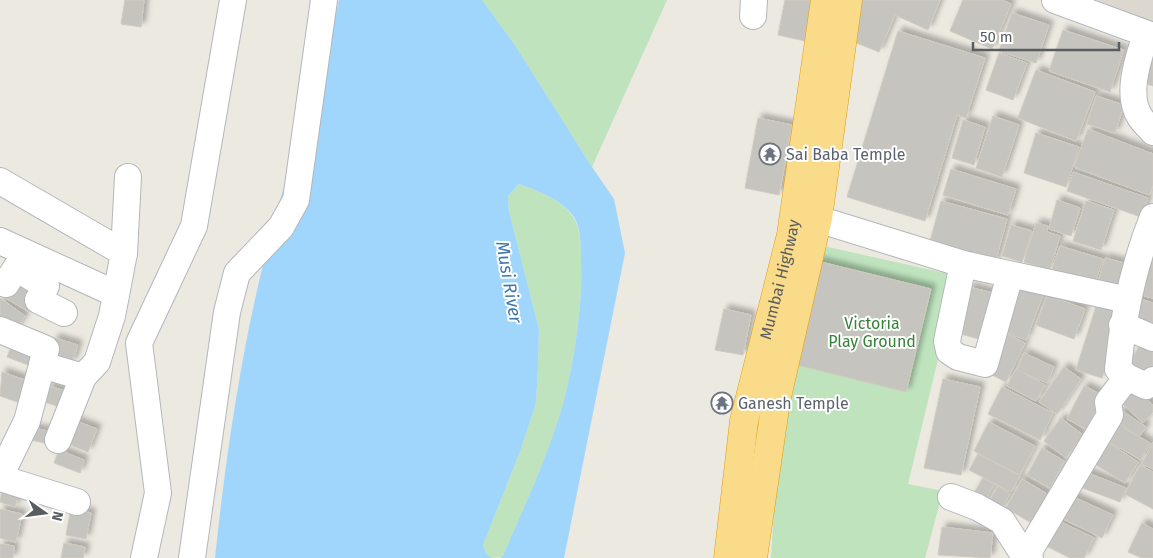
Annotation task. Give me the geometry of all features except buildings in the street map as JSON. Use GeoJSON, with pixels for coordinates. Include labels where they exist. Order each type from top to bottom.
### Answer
{"type":"FeatureCollection","features":[{"type":"Feature","properties":{"kind":"highway","name":"Mumbai Highway"},"geometry":{"type":"LineString","coordinates":[[728,558],[744,421],[790,235],[806,215],[825,0]]}},
{"type":"Feature","properties":{"kind":"highway","name":"Mumbai Highway"},"geometry":{"type":"LineString","coordinates":[[753,558],[806,215],[848,0]]}},
{"type":"Feature","properties":{"kind":"street"},"geometry":{"type":"LineString","coordinates":[[144,558],[158,493],[139,343],[194,226],[234,0]]}},
{"type":"Feature","properties":{"kind":"street"},"geometry":{"type":"LineString","coordinates":[[192,558],[227,312],[238,273],[281,227],[296,200],[324,0]]}},
{"type":"Feature","properties":{"kind":"street"},"geometry":{"type":"LineString","coordinates":[[1055,0],[1150,35],[1133,74],[1139,116],[1153,132]]}},
{"type":"Feature","properties":{"kind":"street"},"geometry":{"type":"LineString","coordinates":[[58,440],[83,378],[97,362],[116,294],[124,253],[128,176]]}},
{"type":"Feature","properties":{"kind":"street"},"geometry":{"type":"LineString","coordinates":[[0,181],[124,253]]}},
{"type":"Feature","properties":{"kind":"street"},"geometry":{"type":"LineString","coordinates":[[806,215],[963,264],[1128,300]]}},
{"type":"Feature","properties":{"kind":"street"},"geometry":{"type":"LineString","coordinates":[[1153,217],[1148,242],[1128,300],[1122,326],[1118,369],[1127,377],[1146,386],[1153,380]]}},
{"type":"Feature","properties":{"kind":"street"},"geometry":{"type":"LineString","coordinates":[[0,241],[116,294]]}},
{"type":"Feature","properties":{"kind":"street"},"geometry":{"type":"LineString","coordinates":[[963,264],[947,341],[949,351],[958,357],[985,364],[1010,275]]}},
{"type":"Feature","properties":{"kind":"street"},"geometry":{"type":"LineString","coordinates":[[0,282],[6,284],[16,268],[46,286],[38,300],[64,313]]}},
{"type":"Feature","properties":{"kind":"street"},"geometry":{"type":"LineString","coordinates":[[1122,326],[1153,338]]}},
{"type":"Feature","properties":{"kind":"street"},"geometry":{"type":"LineString","coordinates":[[0,330],[46,350],[27,421],[0,477],[77,502]]}},
{"type":"Feature","properties":{"kind":"street"},"geometry":{"type":"LineString","coordinates":[[42,364],[83,378]]}},
{"type":"Feature","properties":{"kind":"street"},"geometry":{"type":"LineString","coordinates":[[951,497],[978,507],[1002,521],[1027,558],[1110,415],[1108,402],[1127,377]]}},
{"type":"Feature","properties":{"kind":"shaded area"},"geometry":{"type":"Polygon","coordinates":[[[1096,0],[1153,0],[1153,24],[1096,0]]]}},
{"type":"Feature","properties":{"kind":"green space"},"geometry":{"type":"Polygon","coordinates":[[[482,0],[667,0],[592,167],[515,45],[482,0]]]}},
{"type":"Feature","properties":{"kind":"green space"},"geometry":{"type":"Polygon","coordinates":[[[519,184],[556,200],[576,222],[581,244],[581,295],[571,370],[557,424],[503,557],[492,558],[486,555],[483,545],[521,449],[536,403],[539,329],[509,211],[508,196],[519,184]]]}},
{"type":"Feature","properties":{"kind":"green space","name":"Victoria Play Ground"},"geometry":{"type":"Polygon","coordinates":[[[819,245],[958,276],[908,484],[943,491],[925,558],[771,558],[778,446],[819,245]]]}},
{"type":"Feature","properties":{"kind":"water","name":"Musi River"},"geometry":{"type":"Polygon","coordinates":[[[339,0],[482,0],[515,45],[614,199],[625,253],[564,558],[500,558],[503,556],[535,481],[563,404],[574,352],[581,296],[581,244],[574,217],[556,200],[519,184],[508,196],[509,211],[539,329],[536,403],[521,449],[483,545],[486,554],[492,558],[215,558],[231,428],[255,299],[276,215],[326,54],[339,0]]]}},
{"type":"Feature","properties":{"kind":"place","name":"Sai Baba Temple"},"geometry":{"type":"Point","coordinates":[770,154]}},
{"type":"Feature","properties":{"kind":"place","name":"Ganesh Temple"},"geometry":{"type":"Point","coordinates":[722,403]}}]}
